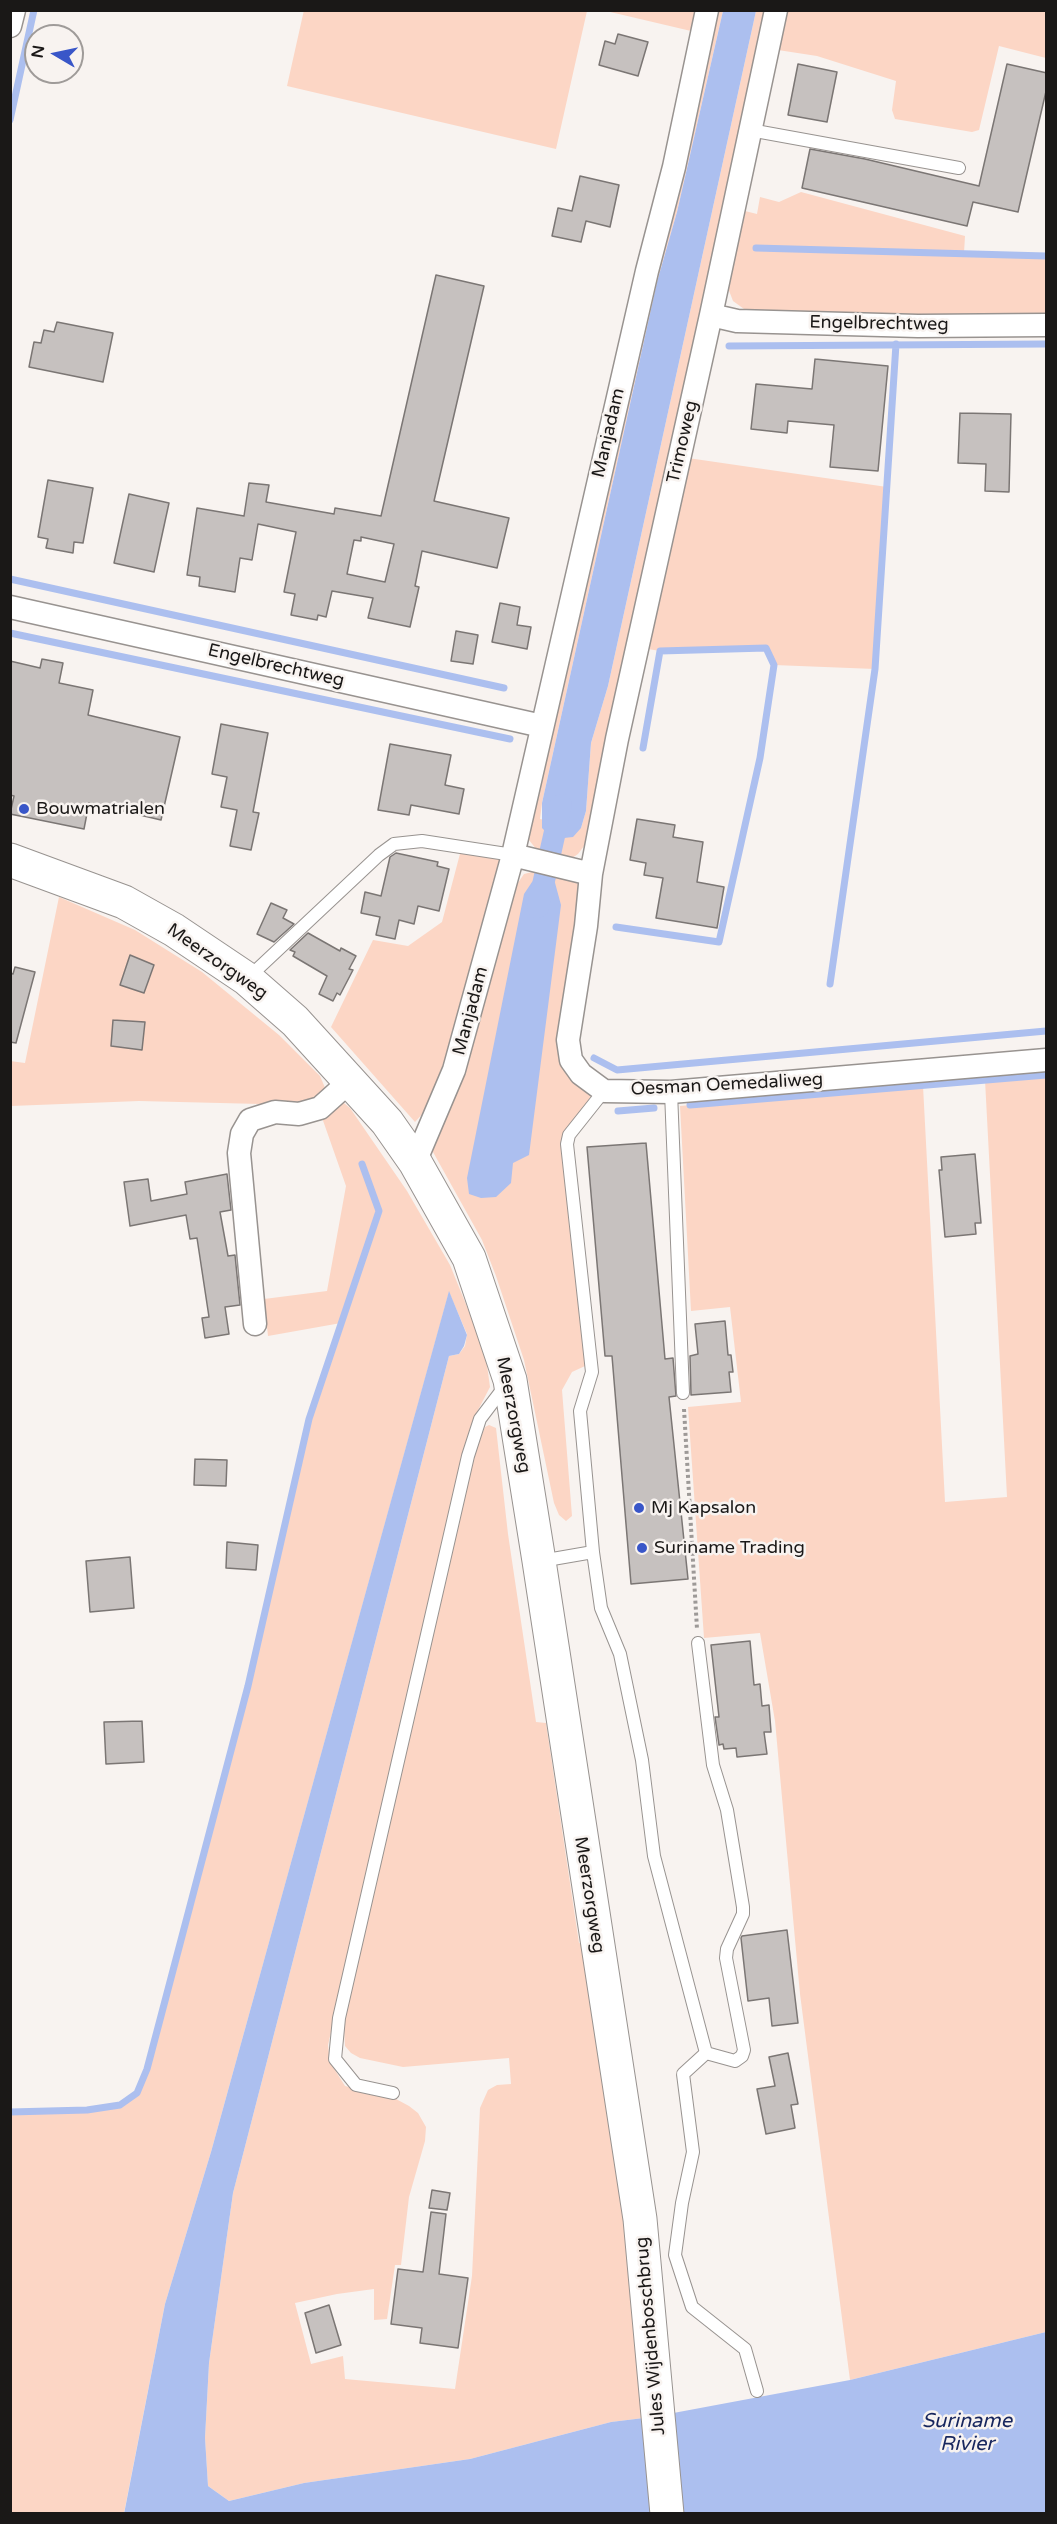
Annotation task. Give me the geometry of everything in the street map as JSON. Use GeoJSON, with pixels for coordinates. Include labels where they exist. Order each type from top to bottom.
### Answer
{"type":"FeatureCollection","features":[{"type":"Feature","properties":{"kind":"main road","name":"Meerzorgweg"},"geometry":{"type":"LineString","coordinates":[[10,860],[124,902],[174,930],[247,979],[295,1021],[387,1122],[415,1162],[470,1257],[510,1380],[631,2159]]}},
{"type":"Feature","properties":{"kind":"main road","name":"Jules Wijdenboschbrug"},"geometry":{"type":"LineString","coordinates":[[631,2159],[640,2219],[667,2514]]}},
{"type":"Feature","properties":{"kind":"street"},"geometry":{"type":"LineString","coordinates":[[10,26],[14,10]]}},
{"type":"Feature","properties":{"kind":"street","name":"Manjadam"},"geometry":{"type":"LineString","coordinates":[[415,1162],[454,1070],[519,857],[542,726],[647,271],[674,166],[707,10]]}},
{"type":"Feature","properties":{"kind":"street","name":"Trimoweg"},"geometry":{"type":"LineString","coordinates":[[585,872],[711,315],[776,10]]}},
{"type":"Feature","properties":{"kind":"street","name":"Engelbrechtweg"},"geometry":{"type":"LineString","coordinates":[[711,315],[737,321],[918,326],[1047,325]]}},
{"type":"Feature","properties":{"kind":"street","name":"Engelbrechtweg"},"geometry":{"type":"LineString","coordinates":[[10,607],[542,726]]}},
{"type":"Feature","properties":{"kind":"street"},"geometry":{"type":"LineString","coordinates":[[519,857],[585,872]]}},
{"type":"Feature","properties":{"kind":"street","name":"Oesman Oemedaliweg"},"geometry":{"type":"LineString","coordinates":[[585,872],[586,926],[568,1040],[571,1060],[581,1074],[604,1091],[672,1092],[1047,1060]]}},
{"type":"Feature","properties":{"kind":"street"},"geometry":{"type":"LineString","coordinates":[[255,1324],[239,1153],[242,1134],[250,1120],[274,1112],[299,1114],[320,1108],[349,1082]]}},
{"type":"Feature","properties":{"kind":"lane"},"geometry":{"type":"LineString","coordinates":[[750,130],[959,168]]}},
{"type":"Feature","properties":{"kind":"lane"},"geometry":{"type":"LineString","coordinates":[[247,979],[379,855],[394,844],[422,841],[519,857]]}},
{"type":"Feature","properties":{"kind":"lane"},"geometry":{"type":"LineString","coordinates":[[604,1091],[569,1135],[567,1144],[592,1372],[580,1411],[593,1552],[601,1608],[620,1654],[625,1675],[642,1760],[654,1856],[706,2053]]}},
{"type":"Feature","properties":{"kind":"lane"},"geometry":{"type":"LineString","coordinates":[[672,1092],[683,1393]]}},
{"type":"Feature","properties":{"kind":"lane"},"geometry":{"type":"LineString","coordinates":[[393,2094],[356,2085],[335,2059],[339,2018],[468,1456],[480,1419],[510,1380]]}},
{"type":"Feature","properties":{"kind":"lane"},"geometry":{"type":"LineString","coordinates":[[539,1561],[593,1552]]}},
{"type":"Feature","properties":{"kind":"lane"},"geometry":{"type":"LineString","coordinates":[[698,1643],[713,1765],[728,1810],[743,1907],[727,1949],[726,1958],[744,2050],[742,2056],[735,2061],[706,2053]]}},
{"type":"Feature","properties":{"kind":"lane"},"geometry":{"type":"LineString","coordinates":[[706,2053],[683,2073],[693,2152],[682,2203],[675,2254],[692,2307],[745,2349],[757,2391]]}},
{"type":"Feature","properties":{"kind":"path"},"geometry":{"type":"LineString","coordinates":[[683,1393],[698,1643]]}},
{"type":"Feature","properties":{"kind":"shaded area"},"geometry":{"type":"Polygon","coordinates":[[[304,10],[587,11],[556,149],[287,86],[304,10]]]}},
{"type":"Feature","properties":{"kind":"shaded area"},"geometry":{"type":"Polygon","coordinates":[[[606,11],[695,11],[691,31],[606,11]]]}},
{"type":"Feature","properties":{"kind":"shaded area"},"geometry":{"type":"Polygon","coordinates":[[[712,11],[723,11],[677,212],[657,282],[542,803],[540,819],[581,828],[586,811],[591,743],[608,686],[756,11],[767,11],[590,838],[578,854],[569,860],[536,849],[529,840],[528,827],[712,11]]]}},
{"type":"Feature","properties":{"kind":"shaded area"},"geometry":{"type":"Polygon","coordinates":[[[786,11],[1046,11],[1046,58],[999,46],[979,130],[972,132],[895,119],[892,110],[896,81],[817,56],[778,50],[786,11]]]}},
{"type":"Feature","properties":{"kind":"shaded area"},"geometry":{"type":"Polygon","coordinates":[[[801,192],[965,236],[964,253],[1046,256],[1046,317],[765,312],[744,309],[733,301],[728,288],[745,211],[757,214],[760,197],[779,202],[801,192]]]}},
{"type":"Feature","properties":{"kind":"shaded area"},"geometry":{"type":"Polygon","coordinates":[[[688,458],[887,487],[875,669],[774,665],[766,648],[660,651],[648,649],[688,458]]]}},
{"type":"Feature","properties":{"kind":"shaded area"},"geometry":{"type":"Polygon","coordinates":[[[461,850],[499,855],[501,871],[453,1039],[425,1111],[415,1122],[331,1027],[373,940],[408,946],[442,922],[461,850]]]}},
{"type":"Feature","properties":{"kind":"shaded area"},"geometry":{"type":"Polygon","coordinates":[[[536,871],[567,878],[578,884],[583,893],[565,1017],[591,1096],[562,1141],[586,1347],[585,1366],[572,1372],[562,1390],[572,1516],[566,1521],[559,1515],[554,1503],[524,1360],[496,1276],[482,1240],[433,1152],[432,1143],[513,890],[524,874],[536,871]]]}},
{"type":"Feature","properties":{"kind":"shaded area"},"geometry":{"type":"Polygon","coordinates":[[[59,897],[135,930],[202,972],[279,1035],[320,1076],[326,1090],[324,1096],[301,1105],[139,1101],[11,1106],[10,1061],[25,1063],[59,897]]]}},
{"type":"Feature","properties":{"kind":"shaded area"},"geometry":{"type":"Polygon","coordinates":[[[1046,1075],[1046,2332],[850,2380],[800,1994],[775,1721],[760,1633],[704,1638],[688,1407],[741,1402],[730,1307],[691,1311],[680,1106],[923,1086],[945,1502],[1007,1497],[985,1080],[1046,1075]]]}},
{"type":"Feature","properties":{"kind":"shaded area"},"geometry":{"type":"Polygon","coordinates":[[[337,1102],[344,1103],[350,1108],[407,1191],[450,1265],[485,1351],[490,1387],[476,1414],[463,1456],[328,2045],[330,2062],[345,2086],[396,2099],[418,2113],[426,2127],[425,2141],[409,2197],[401,2265],[395,2265],[387,2319],[374,2320],[374,2289],[295,2303],[311,2364],[343,2356],[345,2379],[455,2389],[472,2276],[480,2108],[488,2090],[497,2085],[511,2084],[509,2058],[403,2067],[360,2058],[351,2053],[345,2046],[344,2029],[345,2012],[474,1453],[485,1427],[489,1425],[496,1428],[508,1534],[536,1722],[546,1723],[579,1943],[588,1945],[652,2417],[611,2422],[470,2459],[304,2483],[229,2501],[208,2486],[205,2438],[209,2363],[233,2193],[449,1356],[459,1354],[465,1346],[467,1334],[449,1292],[211,2152],[165,2304],[124,2513],[11,2513],[10,2112],[87,2110],[120,2105],[137,2093],[147,2069],[248,1686],[309,1419],[341,1323],[268,1336],[264,1299],[327,1291],[346,1186],[320,1112],[337,1102]]]}},
{"type":"Feature","properties":{"kind":"water"},"geometry":{"type":"Polygon","coordinates":[[[723,11],[756,11],[608,686],[591,743],[586,811],[581,828],[573,837],[564,838],[547,833],[542,828],[542,803],[657,282],[677,212],[723,11]]]}},
{"type":"Feature","properties":{"kind":"water"},"geometry":{"type":"Polygon","coordinates":[[[539,876],[554,879],[561,905],[529,1155],[513,1163],[511,1183],[496,1197],[481,1198],[469,1194],[467,1178],[524,894],[539,876]]]}},
{"type":"Feature","properties":{"kind":"water","name":"Suriname Rivier"},"geometry":{"type":"Polygon","coordinates":[[[449,1291],[467,1335],[459,1354],[449,1356],[233,2193],[209,2363],[205,2438],[208,2486],[229,2501],[304,2483],[470,2459],[611,2422],[652,2417],[850,2380],[1046,2332],[1046,2513],[124,2514],[165,2304],[211,2152],[449,1291]]]}},
{"type":"Feature","properties":{"kind":"building"},"geometry":{"type":"Polygon","coordinates":[[[618,34],[648,42],[638,76],[599,65],[605,41],[615,44],[618,34]]]}},
{"type":"Feature","properties":{"kind":"building"},"geometry":{"type":"Polygon","coordinates":[[[798,64],[837,72],[827,122],[788,115],[798,64]]]}},
{"type":"Feature","properties":{"kind":"building"},"geometry":{"type":"Polygon","coordinates":[[[1007,64],[1047,73],[1047,87],[1018,212],[973,202],[967,226],[802,188],[810,149],[865,159],[979,186],[1007,64]]]}},
{"type":"Feature","properties":{"kind":"building"},"geometry":{"type":"Polygon","coordinates":[[[580,176],[619,185],[610,227],[586,221],[581,242],[552,236],[558,208],[572,211],[580,176]]]}},
{"type":"Feature","properties":{"kind":"building"},"geometry":{"type":"Polygon","coordinates":[[[436,275],[484,286],[434,501],[509,518],[497,568],[422,551],[415,586],[419,587],[410,627],[368,618],[373,598],[332,591],[326,617],[318,615],[317,620],[291,615],[295,594],[284,592],[296,532],[258,524],[252,560],[240,558],[235,592],[199,586],[200,577],[187,575],[197,508],[244,516],[249,483],[269,485],[266,502],[334,514],[335,508],[381,516],[436,275]],[[361,537],[361,541],[354,540],[347,574],[385,582],[394,544],[361,537]]]}},
{"type":"Feature","properties":{"kind":"building"},"geometry":{"type":"Polygon","coordinates":[[[57,322],[113,333],[103,382],[29,367],[34,342],[41,343],[44,330],[54,332],[57,322]]]}},
{"type":"Feature","properties":{"kind":"building"},"geometry":{"type":"Polygon","coordinates":[[[815,359],[888,366],[878,471],[830,467],[834,425],[788,421],[787,433],[751,429],[756,384],[812,389],[815,359]]]}},
{"type":"Feature","properties":{"kind":"building"},"geometry":{"type":"Polygon","coordinates":[[[960,413],[1011,414],[1009,492],[985,491],[986,464],[958,463],[960,413]]]}},
{"type":"Feature","properties":{"kind":"building"},"geometry":{"type":"Polygon","coordinates":[[[48,480],[93,488],[83,543],[74,542],[73,553],[46,548],[48,539],[38,537],[48,480]]]}},
{"type":"Feature","properties":{"kind":"building"},"geometry":{"type":"Polygon","coordinates":[[[129,494],[169,503],[154,572],[114,563],[129,494]]]}},
{"type":"Feature","properties":{"kind":"building"},"geometry":{"type":"Polygon","coordinates":[[[500,603],[520,607],[517,625],[531,627],[527,649],[492,642],[500,603]]]}},
{"type":"Feature","properties":{"kind":"building"},"geometry":{"type":"Polygon","coordinates":[[[456,631],[478,635],[473,664],[451,661],[456,631]]]}},
{"type":"Feature","properties":{"kind":"building"},"geometry":{"type":"Polygon","coordinates":[[[42,659],[63,663],[59,683],[93,690],[88,715],[180,737],[161,820],[89,803],[84,829],[10,814],[14,796],[10,795],[10,661],[40,668],[42,659]]]}},
{"type":"Feature","properties":{"kind":"building"},"geometry":{"type":"Polygon","coordinates":[[[221,724],[268,733],[253,812],[259,813],[251,850],[230,846],[237,810],[221,807],[227,777],[212,774],[221,724]]]}},
{"type":"Feature","properties":{"kind":"building"},"geometry":{"type":"Polygon","coordinates":[[[390,744],[451,755],[445,785],[464,789],[459,814],[411,805],[409,815],[378,810],[390,744]]]}},
{"type":"Feature","properties":{"kind":"building"},"geometry":{"type":"Polygon","coordinates":[[[637,819],[675,825],[673,837],[703,842],[697,882],[724,887],[717,928],[656,918],[663,878],[644,875],[646,863],[630,860],[637,819]]]}},
{"type":"Feature","properties":{"kind":"building"},"geometry":{"type":"Polygon","coordinates":[[[396,853],[438,862],[437,866],[449,869],[439,911],[418,906],[414,924],[399,920],[395,939],[376,935],[380,917],[361,913],[365,892],[381,896],[390,857],[396,853]]]}},
{"type":"Feature","properties":{"kind":"building"},"geometry":{"type":"Polygon","coordinates":[[[271,903],[287,910],[283,918],[294,924],[274,942],[257,934],[271,903]]]}},
{"type":"Feature","properties":{"kind":"building"},"geometry":{"type":"Polygon","coordinates":[[[308,933],[340,951],[341,948],[356,956],[349,969],[353,970],[340,995],[337,993],[333,1001],[319,994],[327,976],[293,956],[295,952],[290,950],[308,933]]]}},
{"type":"Feature","properties":{"kind":"building"},"geometry":{"type":"Polygon","coordinates":[[[130,955],[154,965],[144,993],[120,985],[130,955]]]}},
{"type":"Feature","properties":{"kind":"building"},"geometry":{"type":"Polygon","coordinates":[[[15,967],[35,972],[16,1043],[10,1042],[10,973],[13,974],[15,967]]]}},
{"type":"Feature","properties":{"kind":"building"},"geometry":{"type":"Polygon","coordinates":[[[113,1020],[145,1022],[142,1050],[111,1046],[113,1020]]]}},
{"type":"Feature","properties":{"kind":"building"},"geometry":{"type":"Polygon","coordinates":[[[646,1143],[665,1359],[673,1358],[676,1396],[669,1397],[688,1579],[631,1584],[612,1356],[605,1356],[587,1147],[646,1143]]]}},
{"type":"Feature","properties":{"kind":"building"},"geometry":{"type":"Polygon","coordinates":[[[975,1154],[981,1223],[975,1223],[976,1234],[945,1237],[939,1170],[942,1170],[941,1157],[975,1154]]]}},
{"type":"Feature","properties":{"kind":"building"},"geometry":{"type":"Polygon","coordinates":[[[227,1174],[231,1210],[220,1212],[228,1256],[235,1255],[240,1305],[225,1307],[229,1334],[205,1338],[202,1318],[209,1317],[197,1238],[190,1239],[186,1215],[130,1226],[124,1182],[148,1179],[151,1201],[187,1194],[185,1182],[227,1174]]]}},
{"type":"Feature","properties":{"kind":"building"},"geometry":{"type":"Polygon","coordinates":[[[725,1321],[728,1355],[731,1355],[733,1372],[729,1372],[731,1392],[691,1395],[690,1356],[698,1354],[695,1324],[725,1321]]]}},
{"type":"Feature","properties":{"kind":"building"},"geometry":{"type":"Polygon","coordinates":[[[195,1459],[227,1460],[226,1486],[194,1485],[195,1459]]]}},
{"type":"Feature","properties":{"kind":"building"},"geometry":{"type":"Polygon","coordinates":[[[227,1542],[258,1545],[256,1570],[226,1568],[227,1542]]]}},
{"type":"Feature","properties":{"kind":"building"},"geometry":{"type":"Polygon","coordinates":[[[130,1557],[134,1608],[90,1612],[86,1561],[130,1557]]]}},
{"type":"Feature","properties":{"kind":"building"},"geometry":{"type":"Polygon","coordinates":[[[750,1641],[754,1685],[760,1684],[762,1706],[769,1705],[771,1732],[764,1732],[767,1754],[737,1757],[736,1748],[724,1749],[723,1744],[719,1745],[715,1717],[719,1717],[711,1645],[750,1641]]]}},
{"type":"Feature","properties":{"kind":"building"},"geometry":{"type":"Polygon","coordinates":[[[142,1721],[144,1762],[106,1764],[104,1722],[142,1721]]]}},
{"type":"Feature","properties":{"kind":"building"},"geometry":{"type":"Polygon","coordinates":[[[787,1930],[798,2023],[772,2026],[769,1998],[748,2001],[741,1938],[787,1930]]]}},
{"type":"Feature","properties":{"kind":"building"},"geometry":{"type":"Polygon","coordinates":[[[788,2053],[798,2104],[791,2105],[795,2128],[766,2134],[757,2089],[775,2086],[769,2057],[788,2053]]]}},
{"type":"Feature","properties":{"kind":"building"},"geometry":{"type":"Polygon","coordinates":[[[432,2190],[450,2193],[447,2210],[429,2208],[432,2190]]]}},
{"type":"Feature","properties":{"kind":"building"},"geometry":{"type":"Polygon","coordinates":[[[431,2212],[446,2214],[439,2274],[468,2278],[458,2348],[420,2343],[422,2328],[391,2324],[398,2269],[423,2272],[431,2212]]]}},
{"type":"Feature","properties":{"kind":"building"},"geometry":{"type":"Polygon","coordinates":[[[329,2305],[341,2345],[316,2353],[305,2313],[329,2305]]]}},
{"type":"Feature","properties":{"kind":"waterway"},"geometry":{"type":"LineString","coordinates":[[10,120],[34,10]]}},
{"type":"Feature","properties":{"kind":"waterway"},"geometry":{"type":"LineString","coordinates":[[756,248],[1046,256]]}},
{"type":"Feature","properties":{"kind":"waterway"},"geometry":{"type":"LineString","coordinates":[[830,984],[875,669],[896,344]]}},
{"type":"Feature","properties":{"kind":"waterway"},"geometry":{"type":"LineString","coordinates":[[729,346],[1046,344]]}},
{"type":"Feature","properties":{"kind":"waterway"},"geometry":{"type":"LineString","coordinates":[[10,579],[504,688]]}},
{"type":"Feature","properties":{"kind":"waterway"},"geometry":{"type":"LineString","coordinates":[[10,633],[510,739]]}},
{"type":"Feature","properties":{"kind":"waterway"},"geometry":{"type":"LineString","coordinates":[[616,927],[719,942],[760,758],[774,665],[766,648],[660,651],[643,748]]}},
{"type":"Feature","properties":{"kind":"waterway"},"geometry":{"type":"LineString","coordinates":[[538,907],[561,805]]}},
{"type":"Feature","properties":{"kind":"waterway"},"geometry":{"type":"LineString","coordinates":[[594,1058],[617,1070],[1046,1031]]}},
{"type":"Feature","properties":{"kind":"waterway"},"geometry":{"type":"LineString","coordinates":[[690,1105],[1046,1075]]}},
{"type":"Feature","properties":{"kind":"waterway"},"geometry":{"type":"LineString","coordinates":[[618,1111],[654,1108]]}},
{"type":"Feature","properties":{"kind":"waterway"},"geometry":{"type":"LineString","coordinates":[[10,2112],[87,2110],[120,2105],[137,2093],[147,2069],[248,1686],[309,1419],[379,1211],[362,1164]]}},
{"type":"Feature","properties":{"kind":"place","name":"Bouwmatrialen"},"geometry":{"type":"Point","coordinates":[24,809]}},
{"type":"Feature","properties":{"kind":"place","name":"Mj Kapsalon"},"geometry":{"type":"Point","coordinates":[639,1508]}},
{"type":"Feature","properties":{"kind":"place","name":"Suriname Trading"},"geometry":{"type":"Point","coordinates":[642,1548]}}]}
